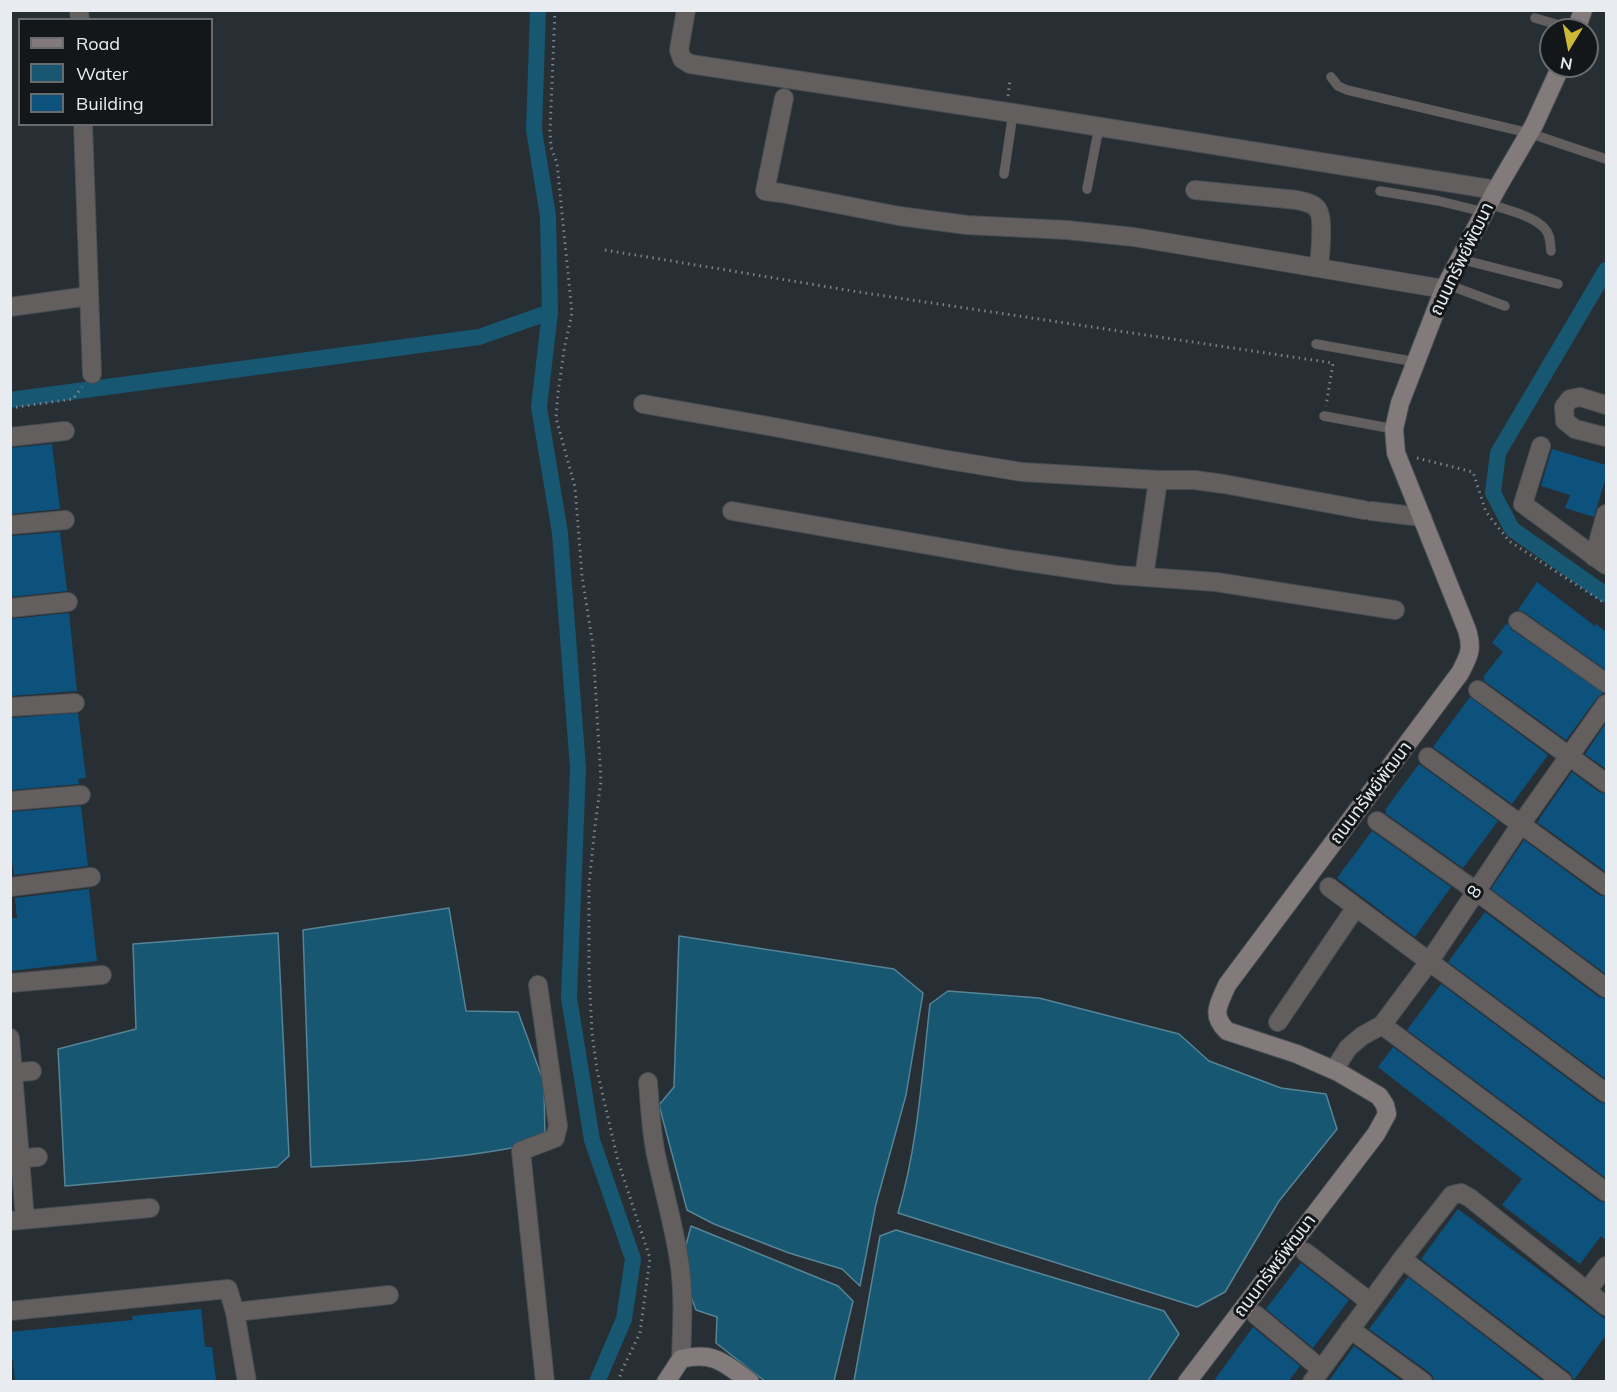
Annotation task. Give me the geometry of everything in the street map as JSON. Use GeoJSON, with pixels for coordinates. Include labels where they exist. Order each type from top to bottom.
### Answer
{"type":"FeatureCollection","features":[{"type":"Feature","properties":{"kind":"street"},"geometry":{"type":"LineString","coordinates":[[686,10],[679,50],[682,59],[690,64],[1099,127],[1490,202]]}},
{"type":"Feature","properties":{"kind":"street","name":"ถนนทรัพย์พัฒนา"},"geometry":{"type":"LineString","coordinates":[[1191,1380],[1383,1123],[1386,1114],[1385,1104],[1379,1096],[1334,1070],[1297,1054],[1227,1031],[1217,1015],[1219,1003],[1227,985],[1460,673],[1469,657],[1471,642],[1396,453],[1394,429],[1400,403],[1445,286],[1529,133],[1555,78]]}},
{"type":"Feature","properties":{"kind":"street"},"geometry":{"type":"LineString","coordinates":[[784,98],[765,191],[899,216],[967,225],[1067,230],[1134,237],[1319,268],[1445,286]]}},
{"type":"Feature","properties":{"kind":"street"},"geometry":{"type":"LineString","coordinates":[[83,126],[92,374]]}},
{"type":"Feature","properties":{"kind":"street"},"geometry":{"type":"LineString","coordinates":[[1195,190],[1297,200],[1310,203],[1318,208],[1321,217],[1319,268]]}},
{"type":"Feature","properties":{"kind":"street"},"geometry":{"type":"LineString","coordinates":[[10,307],[89,296]]}},
{"type":"Feature","properties":{"kind":"street"},"geometry":{"type":"LineString","coordinates":[[1606,405],[1580,398],[1570,399],[1563,407],[1565,421],[1575,429],[1606,437]]}},
{"type":"Feature","properties":{"kind":"street"},"geometry":{"type":"LineString","coordinates":[[643,404],[1010,470],[1158,480],[1194,480],[1367,511],[1422,517]]}},
{"type":"Feature","properties":{"kind":"street"},"geometry":{"type":"LineString","coordinates":[[10,437],[65,430]]}},
{"type":"Feature","properties":{"kind":"street"},"geometry":{"type":"LineString","coordinates":[[1541,446],[1523,504],[1600,561],[1606,514]]}},
{"type":"Feature","properties":{"kind":"street"},"geometry":{"type":"LineString","coordinates":[[1144,577],[1158,480]]}},
{"type":"Feature","properties":{"kind":"street"},"geometry":{"type":"LineString","coordinates":[[732,511],[1003,558],[1117,575],[1215,582],[1395,610]]}},
{"type":"Feature","properties":{"kind":"street"},"geometry":{"type":"LineString","coordinates":[[10,525],[65,520]]}},
{"type":"Feature","properties":{"kind":"street"},"geometry":{"type":"LineString","coordinates":[[10,608],[68,602]]}},
{"type":"Feature","properties":{"kind":"street"},"geometry":{"type":"LineString","coordinates":[[1518,621],[1606,683]]}},
{"type":"Feature","properties":{"kind":"street"},"geometry":{"type":"LineString","coordinates":[[1478,690],[1606,783]]}},
{"type":"Feature","properties":{"kind":"street"},"geometry":{"type":"LineString","coordinates":[[10,707],[75,703]]}},
{"type":"Feature","properties":{"kind":"street","name":"8"},"geometry":{"type":"LineString","coordinates":[[1334,1070],[1348,1048],[1362,1036],[1382,1025],[1430,962],[1521,824],[1606,704]]}},
{"type":"Feature","properties":{"kind":"street"},"geometry":{"type":"LineString","coordinates":[[1428,757],[1606,886]]}},
{"type":"Feature","properties":{"kind":"street"},"geometry":{"type":"LineString","coordinates":[[10,801],[81,795]]}},
{"type":"Feature","properties":{"kind":"street"},"geometry":{"type":"LineString","coordinates":[[1377,821],[1606,988]]}},
{"type":"Feature","properties":{"kind":"street"},"geometry":{"type":"LineString","coordinates":[[10,887],[91,877]]}},
{"type":"Feature","properties":{"kind":"street"},"geometry":{"type":"LineString","coordinates":[[1329,887],[1606,1093]]}},
{"type":"Feature","properties":{"kind":"street"},"geometry":{"type":"LineString","coordinates":[[1278,1022],[1356,907]]}},
{"type":"Feature","properties":{"kind":"street"},"geometry":{"type":"LineString","coordinates":[[10,982],[102,975]]}},
{"type":"Feature","properties":{"kind":"street"},"geometry":{"type":"LineString","coordinates":[[538,985],[558,1126],[555,1138],[521,1151],[545,1382]]}},
{"type":"Feature","properties":{"kind":"street"},"geometry":{"type":"LineString","coordinates":[[1382,1025],[1606,1192]]}},
{"type":"Feature","properties":{"kind":"street"},"geometry":{"type":"LineString","coordinates":[[10,1038],[18,1220],[150,1208]]}},
{"type":"Feature","properties":{"kind":"street"},"geometry":{"type":"LineString","coordinates":[[12,1073],[32,1071]]}},
{"type":"Feature","properties":{"kind":"street"},"geometry":{"type":"LineString","coordinates":[[648,1082],[656,1153],[673,1222],[680,1268],[683,1315],[681,1359],[666,1382]]}},
{"type":"Feature","properties":{"kind":"street"},"geometry":{"type":"LineString","coordinates":[[15,1159],[38,1157]]}},
{"type":"Feature","properties":{"kind":"street"},"geometry":{"type":"LineString","coordinates":[[1256,1315],[1316,1375],[1452,1194],[1461,1193],[1606,1306]]}},
{"type":"Feature","properties":{"kind":"street"},"geometry":{"type":"LineString","coordinates":[[1305,1251],[1370,1302]]}},
{"type":"Feature","properties":{"kind":"street"},"geometry":{"type":"LineString","coordinates":[[1402,1259],[1563,1382]]}},
{"type":"Feature","properties":{"kind":"street"},"geometry":{"type":"LineString","coordinates":[[1587,1291],[1606,1266]]}},
{"type":"Feature","properties":{"kind":"street"},"geometry":{"type":"LineString","coordinates":[[10,1311],[228,1289],[235,1312],[247,1382]]}},
{"type":"Feature","properties":{"kind":"street"},"geometry":{"type":"LineString","coordinates":[[235,1312],[389,1295]]}},
{"type":"Feature","properties":{"kind":"street"},"geometry":{"type":"LineString","coordinates":[[1350,1329],[1423,1382]]}},
{"type":"Feature","properties":{"kind":"street"},"geometry":{"type":"LineString","coordinates":[[681,1359],[707,1356],[726,1364],[750,1382]]}},
{"type":"Feature","properties":{"kind":"lane"},"geometry":{"type":"LineString","coordinates":[[1535,18],[1539,19]]}},
{"type":"Feature","properties":{"kind":"lane"},"geometry":{"type":"LineString","coordinates":[[1331,77],[1338,86],[1347,90],[1529,133],[1606,159]]}},
{"type":"Feature","properties":{"kind":"lane"},"geometry":{"type":"LineString","coordinates":[[1004,174],[1013,113]]}},
{"type":"Feature","properties":{"kind":"lane"},"geometry":{"type":"LineString","coordinates":[[1088,189],[1099,127]]}},
{"type":"Feature","properties":{"kind":"lane"},"geometry":{"type":"LineString","coordinates":[[1380,190],[1439,201],[1490,202],[1536,221],[1546,229],[1550,238],[1551,252]]}},
{"type":"Feature","properties":{"kind":"lane"},"geometry":{"type":"LineString","coordinates":[[1460,259],[1558,284]]}},
{"type":"Feature","properties":{"kind":"lane"},"geometry":{"type":"LineString","coordinates":[[1445,286],[1505,306]]}},
{"type":"Feature","properties":{"kind":"lane"},"geometry":{"type":"LineString","coordinates":[[1316,344],[1416,362]]}},
{"type":"Feature","properties":{"kind":"lane"},"geometry":{"type":"LineString","coordinates":[[1324,416],[1394,429]]}},
{"type":"Feature","properties":{"kind":"path"},"geometry":{"type":"LineString","coordinates":[[555,10],[550,139],[557,163],[572,313],[561,371],[556,418],[575,487],[582,576],[593,646],[601,782],[594,826],[589,885],[592,1033],[597,1070],[618,1161],[650,1258],[640,1333],[618,1382]]}},
{"type":"Feature","properties":{"kind":"path"},"geometry":{"type":"LineString","coordinates":[[605,250],[865,293],[1333,363],[1324,416]]}},
{"type":"Feature","properties":{"kind":"path"},"geometry":{"type":"LineString","coordinates":[[10,408],[73,399]]}},
{"type":"Feature","properties":{"kind":"path"},"geometry":{"type":"LineString","coordinates":[[1396,453],[1473,472],[1486,512],[1509,541],[1606,604]]}},
{"type":"Feature","properties":{"kind":"water"},"geometry":{"type":"Polygon","coordinates":[[[449,908],[466,1011],[518,1012],[544,1083],[545,1141],[458,1156],[311,1167],[303,930],[449,908]]]}},
{"type":"Feature","properties":{"kind":"water"},"geometry":{"type":"Polygon","coordinates":[[[278,933],[289,1156],[277,1167],[65,1186],[58,1049],[136,1029],[133,944],[278,933]]]}},
{"type":"Feature","properties":{"kind":"water"},"geometry":{"type":"Polygon","coordinates":[[[679,936],[894,969],[923,993],[906,1095],[876,1204],[860,1286],[842,1269],[789,1253],[714,1224],[687,1210],[659,1105],[674,1087],[679,936]]]}},
{"type":"Feature","properties":{"kind":"water"},"geometry":{"type":"Polygon","coordinates":[[[948,991],[1039,998],[1179,1034],[1209,1061],[1281,1088],[1326,1094],[1337,1129],[1279,1201],[1225,1292],[1197,1307],[898,1213],[915,1135],[930,1004],[948,991]]]}},
{"type":"Feature","properties":{"kind":"water"},"geometry":{"type":"Polygon","coordinates":[[[691,1226],[838,1286],[853,1301],[834,1381],[766,1382],[716,1343],[717,1317],[696,1310],[680,1268],[691,1226]]]}},
{"type":"Feature","properties":{"kind":"water"},"geometry":{"type":"Polygon","coordinates":[[[896,1230],[1164,1311],[1179,1334],[1148,1381],[854,1381],[880,1236],[896,1230]]]}},
{"type":"Feature","properties":{"kind":"building"},"geometry":{"type":"Polygon","coordinates":[[[52,444],[60,509],[10,514],[10,448],[52,444]]]}},
{"type":"Feature","properties":{"kind":"building"},"geometry":{"type":"Polygon","coordinates":[[[1552,449],[1606,465],[1606,477],[1594,517],[1565,508],[1570,495],[1541,486],[1552,449]]]}},
{"type":"Feature","properties":{"kind":"building"},"geometry":{"type":"Polygon","coordinates":[[[60,532],[67,591],[10,597],[10,536],[60,532]]]}},
{"type":"Feature","properties":{"kind":"building"},"geometry":{"type":"Polygon","coordinates":[[[1537,582],[1606,632],[1606,670],[1518,610],[1537,582]]]}},
{"type":"Feature","properties":{"kind":"building"},"geometry":{"type":"Polygon","coordinates":[[[69,613],[77,691],[10,696],[10,619],[69,613]]]}},
{"type":"Feature","properties":{"kind":"building"},"geometry":{"type":"Polygon","coordinates":[[[1507,623],[1512,630],[1603,693],[1566,740],[1483,680],[1503,652],[1492,643],[1507,623]]]}},
{"type":"Feature","properties":{"kind":"building"},"geometry":{"type":"Polygon","coordinates":[[[1470,697],[1548,755],[1512,804],[1433,747],[1470,697]]]}},
{"type":"Feature","properties":{"kind":"building"},"geometry":{"type":"Polygon","coordinates":[[[78,713],[86,778],[78,779],[79,784],[12,790],[10,718],[78,713]]]}},
{"type":"Feature","properties":{"kind":"building"},"geometry":{"type":"Polygon","coordinates":[[[1606,723],[1606,769],[1585,754],[1606,723]]]}},
{"type":"Feature","properties":{"kind":"building"},"geometry":{"type":"Polygon","coordinates":[[[1419,764],[1498,821],[1463,868],[1385,813],[1419,764]]]}},
{"type":"Feature","properties":{"kind":"building"},"geometry":{"type":"Polygon","coordinates":[[[1572,772],[1599,792],[1606,794],[1606,872],[1537,822],[1572,772]]]}},
{"type":"Feature","properties":{"kind":"building"},"geometry":{"type":"Polygon","coordinates":[[[81,806],[88,866],[14,875],[10,844],[10,812],[81,806]]]}},
{"type":"Feature","properties":{"kind":"building"},"geometry":{"type":"Polygon","coordinates":[[[1372,831],[1451,887],[1415,937],[1337,878],[1372,831]]]}},
{"type":"Feature","properties":{"kind":"building"},"geometry":{"type":"Polygon","coordinates":[[[1524,840],[1599,895],[1606,897],[1606,974],[1491,889],[1524,840]]]}},
{"type":"Feature","properties":{"kind":"building"},"geometry":{"type":"Polygon","coordinates":[[[89,889],[97,961],[10,971],[10,918],[17,918],[15,898],[89,889]]]}},
{"type":"Feature","properties":{"kind":"building"},"geometry":{"type":"Polygon","coordinates":[[[1485,912],[1599,997],[1606,999],[1606,1079],[1448,962],[1485,912]]]}},
{"type":"Feature","properties":{"kind":"building"},"geometry":{"type":"Polygon","coordinates":[[[1441,984],[1599,1102],[1606,1104],[1606,1178],[1407,1030],[1441,984]]]}},
{"type":"Feature","properties":{"kind":"building"},"geometry":{"type":"Polygon","coordinates":[[[1393,1047],[1599,1201],[1606,1203],[1606,1240],[1601,1236],[1580,1264],[1502,1205],[1522,1179],[1378,1067],[1393,1047]]]}},
{"type":"Feature","properties":{"kind":"building"},"geometry":{"type":"Polygon","coordinates":[[[1458,1209],[1606,1320],[1606,1335],[1574,1380],[1570,1373],[1421,1259],[1458,1209]]]}},
{"type":"Feature","properties":{"kind":"building"},"geometry":{"type":"Polygon","coordinates":[[[1301,1263],[1349,1300],[1313,1348],[1266,1309],[1301,1263]]]}},
{"type":"Feature","properties":{"kind":"building"},"geometry":{"type":"Polygon","coordinates":[[[1408,1277],[1544,1382],[1434,1382],[1430,1373],[1369,1329],[1408,1277]]]}},
{"type":"Feature","properties":{"kind":"building"},"geometry":{"type":"Polygon","coordinates":[[[201,1309],[205,1347],[212,1347],[216,1380],[204,1382],[15,1382],[13,1360],[10,1360],[10,1332],[133,1320],[132,1316],[201,1309]]]}},
{"type":"Feature","properties":{"kind":"building"},"geometry":{"type":"Polygon","coordinates":[[[1253,1327],[1300,1366],[1288,1382],[1213,1382],[1253,1327]]]}},
{"type":"Feature","properties":{"kind":"building"},"geometry":{"type":"Polygon","coordinates":[[[1354,1346],[1403,1382],[1328,1382],[1354,1346]]]}},
{"type":"Feature","properties":{"kind":"waterway"},"geometry":{"type":"LineString","coordinates":[[538,10],[534,130],[548,216],[550,312],[539,407],[560,533],[578,768],[569,998],[592,1140],[633,1259],[624,1319],[597,1382]]}},
{"type":"Feature","properties":{"kind":"waterway"},"geometry":{"type":"LineString","coordinates":[[1606,270],[1498,453],[1493,493],[1512,529],[1606,595]]}},
{"type":"Feature","properties":{"kind":"waterway"},"geometry":{"type":"LineString","coordinates":[[10,400],[479,337],[550,312]]}}]}
